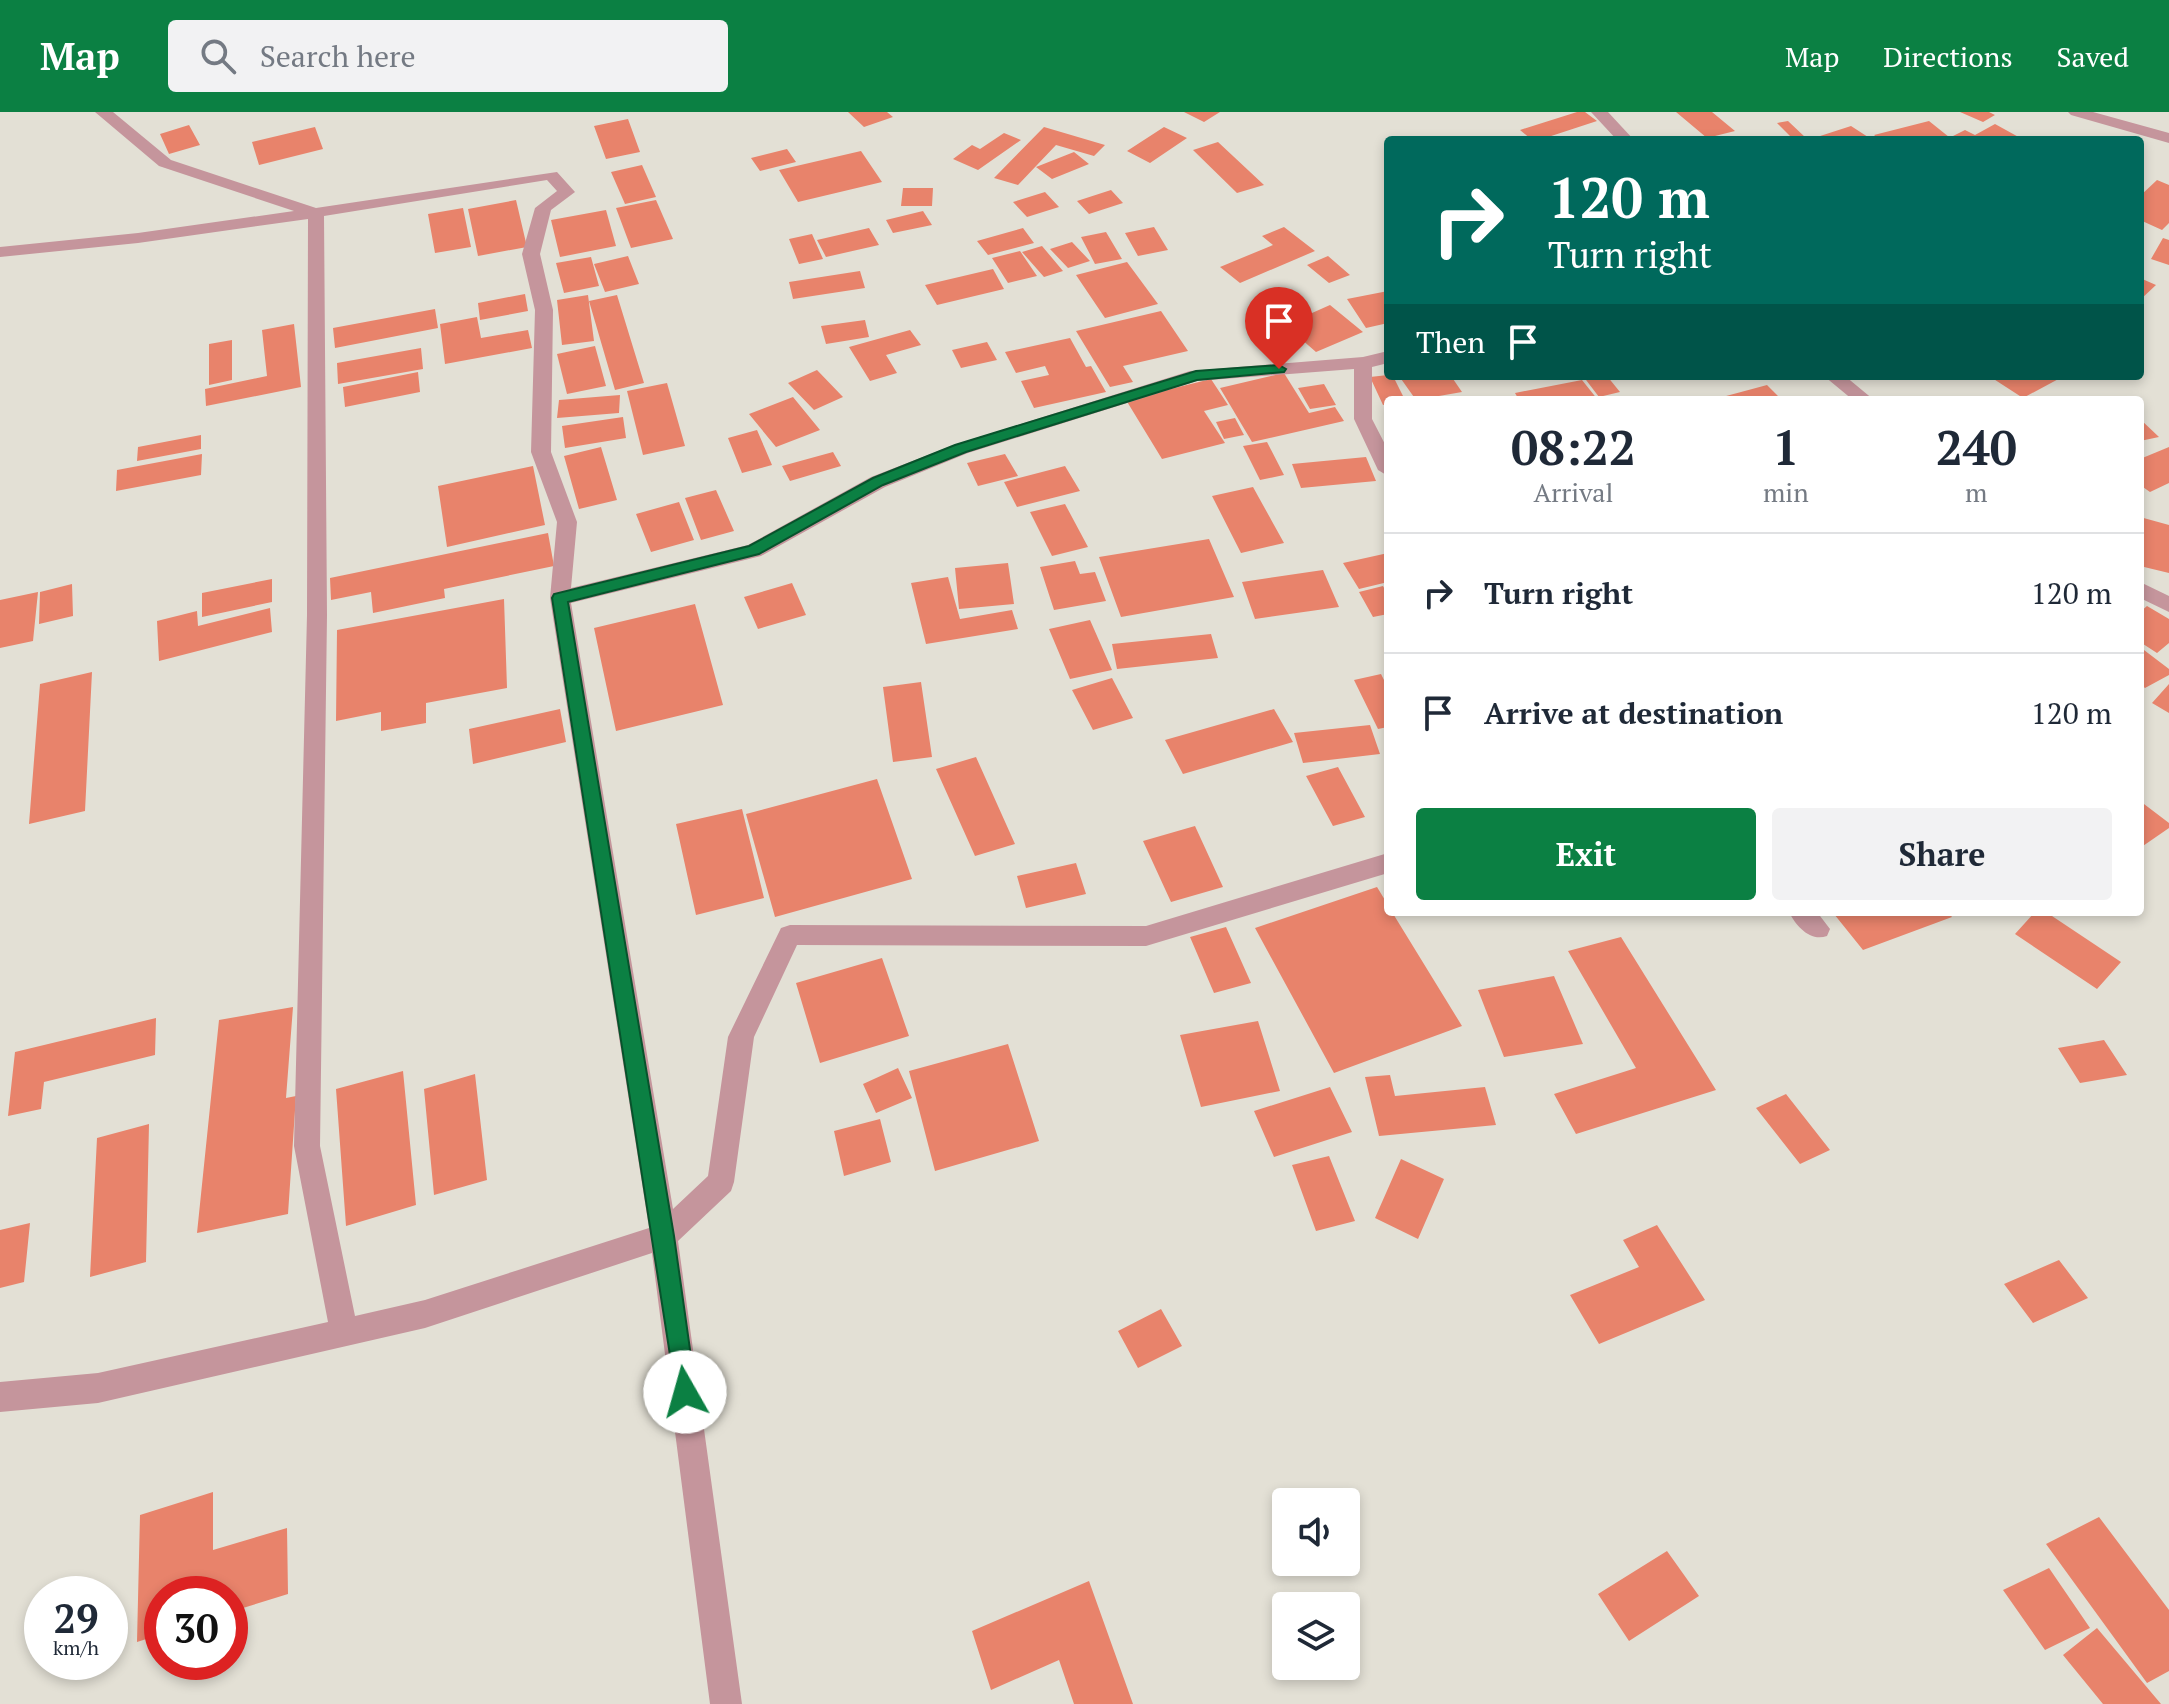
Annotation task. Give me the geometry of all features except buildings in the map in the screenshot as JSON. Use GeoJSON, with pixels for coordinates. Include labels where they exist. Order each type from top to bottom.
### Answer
{"type":"FeatureCollection","features":[{"type":"Feature","properties":{"kind":"street"},"geometry":{"type":"LineString","coordinates":[[103,112],[165,163],[316,213]]}},
{"type":"Feature","properties":{"kind":"street"},"geometry":{"type":"LineString","coordinates":[[1599,112],[1622,136]]}},
{"type":"Feature","properties":{"kind":"street"},"geometry":{"type":"LineString","coordinates":[[2076,112],[2169,138]]}},
{"type":"Feature","properties":{"kind":"street"},"geometry":{"type":"LineString","coordinates":[[0,252],[70,246],[316,213],[551,175],[567,192],[543,208],[531,254],[544,310],[541,452],[567,522],[560,598],[664,1236],[726,1704]]}},
{"type":"Feature","properties":{"kind":"street"},"geometry":{"type":"LineString","coordinates":[[316,213],[317,615],[307,1146],[344,1332]]}},
{"type":"Feature","properties":{"kind":"street"},"geometry":{"type":"LineString","coordinates":[[560,598],[754,551],[878,482],[947,454],[1196,375],[1363,363],[1384,358]]}},
{"type":"Feature","properties":{"kind":"street"},"geometry":{"type":"LineString","coordinates":[[1363,363],[1363,419],[1384,462]]}},
{"type":"Feature","properties":{"kind":"street"},"geometry":{"type":"LineString","coordinates":[[1838,380],[1860,396]]}},
{"type":"Feature","properties":{"kind":"street"},"geometry":{"type":"LineString","coordinates":[[2144,591],[2169,605]]}},
{"type":"Feature","properties":{"kind":"street"},"geometry":{"type":"LineString","coordinates":[[0,1397],[98,1388],[425,1314],[664,1236],[721,1182],[741,1037],[790,935],[1146,936],[1384,864]]}},
{"type":"Feature","properties":{"kind":"route"},"geometry":{"type":"LineString","coordinates":[[685,1392],[664,1236],[560,598],[754,551],[878,482],[961,449],[1196,375],[1279,369]]}}]}
